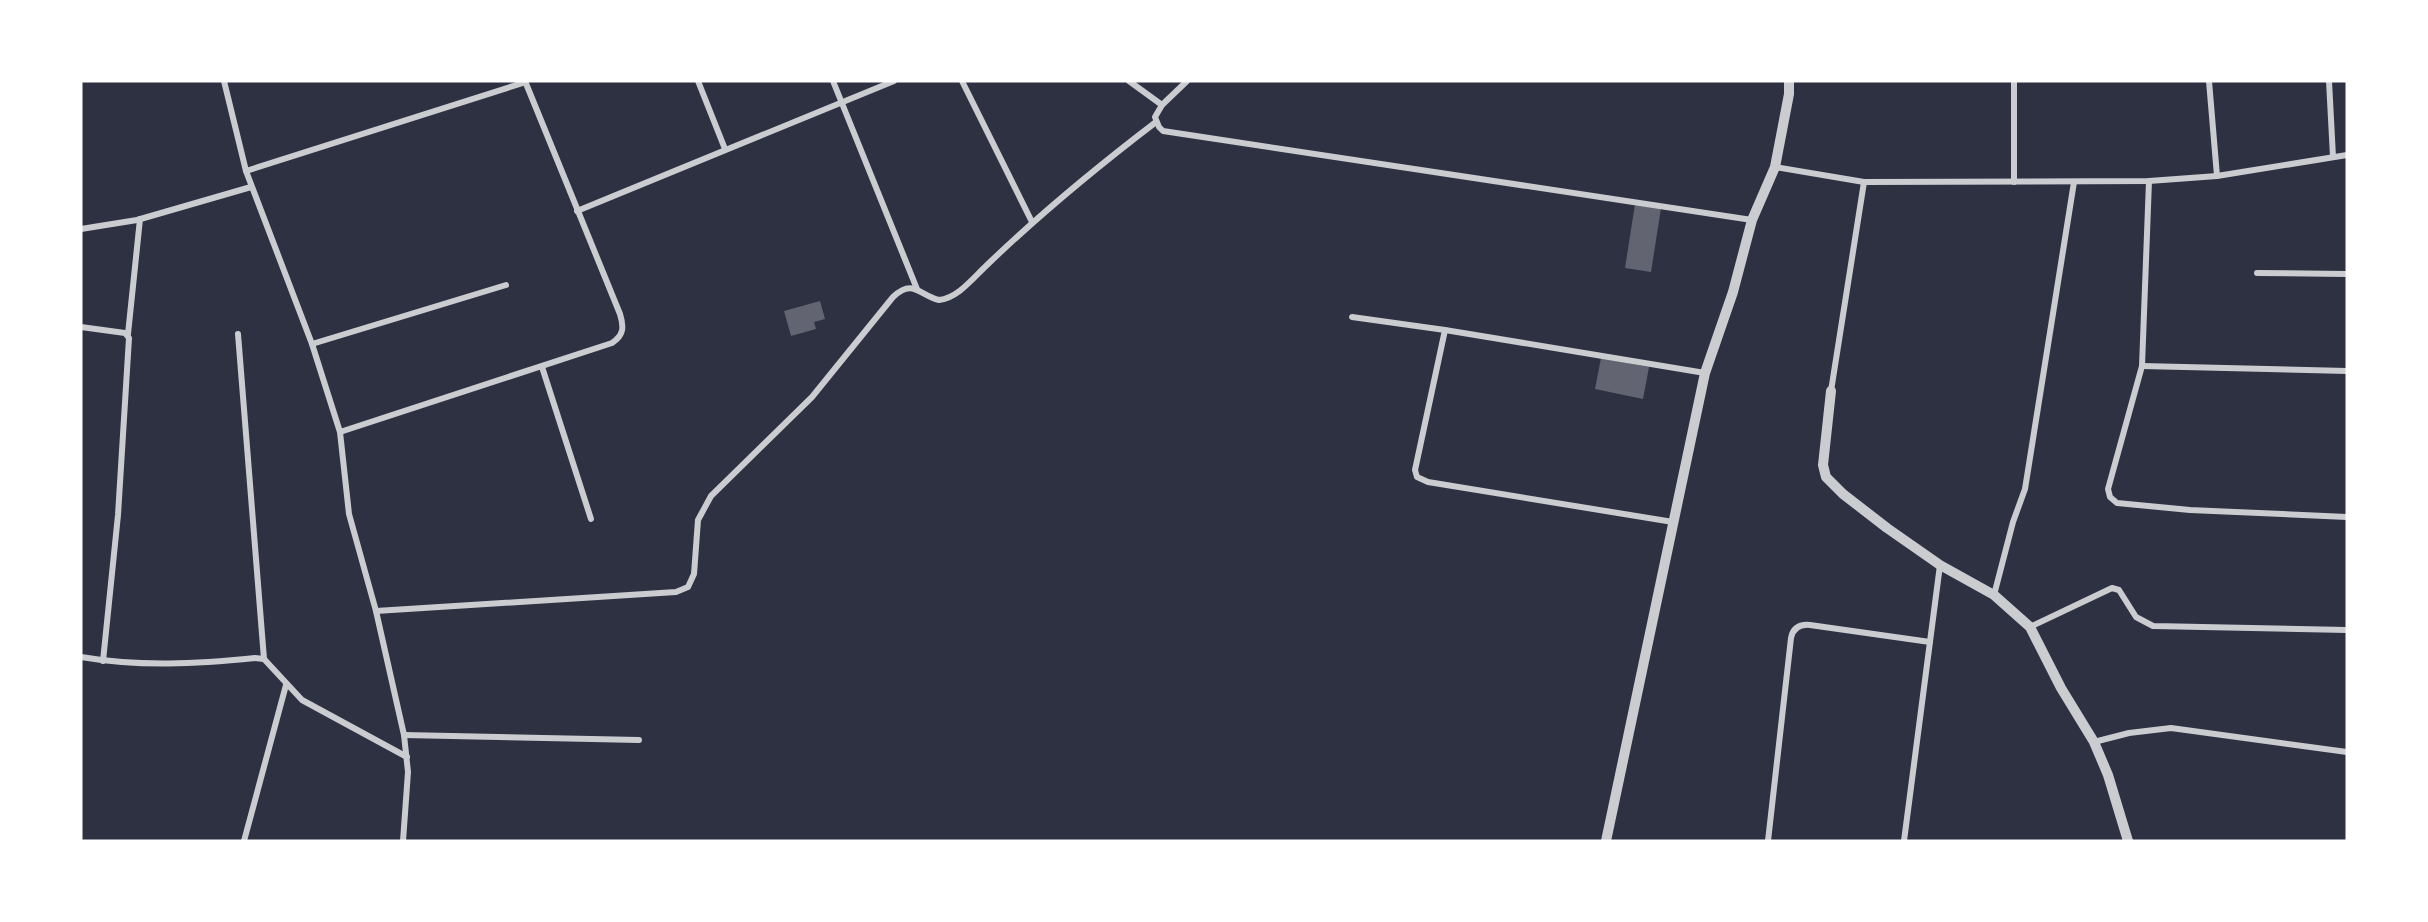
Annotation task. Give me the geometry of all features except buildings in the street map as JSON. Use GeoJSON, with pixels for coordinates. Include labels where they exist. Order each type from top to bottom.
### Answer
{"type":"FeatureCollection","features":[{"type":"Feature","properties":{"kind":"street"},"geometry":{"type":"LineString","coordinates":[[224,81],[251,187],[312,344],[340,432],[350,514],[376,611],[404,735],[407,758],[407,801],[403,841]]}},
{"type":"Feature","properties":{"kind":"street"},"geometry":{"type":"LineString","coordinates":[[698,81],[725,150]]}},
{"type":"Feature","properties":{"kind":"street"},"geometry":{"type":"LineString","coordinates":[[833,81],[917,289]]}},
{"type":"Feature","properties":{"kind":"street"},"geometry":{"type":"LineString","coordinates":[[578,211],[894,81]]}},
{"type":"Feature","properties":{"kind":"street"},"geometry":{"type":"LineString","coordinates":[[962,81],[1032,222]]}},
{"type":"Feature","properties":{"kind":"street"},"geometry":{"type":"LineString","coordinates":[[1129,81],[1162,105]]}},
{"type":"Feature","properties":{"kind":"street"},"geometry":{"type":"LineString","coordinates":[[1187,81],[1162,105],[1155,117],[1163,131],[1181,136],[1752,220]]}},
{"type":"Feature","properties":{"kind":"street"},"geometry":{"type":"LineString","coordinates":[[1606,841],[1705,373],[1733,292],[1752,220],[1775,167],[1789,93],[1789,81]]}},
{"type":"Feature","properties":{"kind":"street"},"geometry":{"type":"LineString","coordinates":[[2014,81],[2014,182]]}},
{"type":"Feature","properties":{"kind":"street"},"geometry":{"type":"LineString","coordinates":[[2209,81],[2217,176]]}},
{"type":"Feature","properties":{"kind":"street"},"geometry":{"type":"LineString","coordinates":[[2329,81],[2333,157]]}},
{"type":"Feature","properties":{"kind":"street"},"geometry":{"type":"LineString","coordinates":[[246,171],[525,82],[620,315],[622,332],[612,343],[340,432]]}},
{"type":"Feature","properties":{"kind":"street"},"geometry":{"type":"LineString","coordinates":[[376,611],[676,592],[688,587],[694,574],[698,520],[711,496],[812,397],[893,297],[904,289],[917,289],[939,300],[956,294],[1032,222],[1097,166],[1156,122]]}},
{"type":"Feature","properties":{"kind":"street"},"geometry":{"type":"LineString","coordinates":[[1775,167],[1864,182],[2149,181],[2217,176],[2347,155]]}},
{"type":"Feature","properties":{"kind":"street"},"geometry":{"type":"LineString","coordinates":[[2149,181],[2142,366],[2108,489],[2114,501],[2190,510],[2347,517]]}},
{"type":"Feature","properties":{"kind":"street"},"geometry":{"type":"LineString","coordinates":[[1864,182],[1831,391],[1823,465],[1826,477],[1843,494],[1940,565],[1994,595],[2030,627],[2061,688],[2094,742],[2108,775],[2128,841]]}},
{"type":"Feature","properties":{"kind":"street"},"geometry":{"type":"LineString","coordinates":[[1994,595],[2013,522],[2025,489],[2074,182]]}},
{"type":"Feature","properties":{"kind":"street"},"geometry":{"type":"LineString","coordinates":[[81,229],[140,219],[251,187]]}},
{"type":"Feature","properties":{"kind":"street"},"geometry":{"type":"LineString","coordinates":[[103,661],[118,515],[128,334],[140,219]]}},
{"type":"Feature","properties":{"kind":"street"},"geometry":{"type":"LineString","coordinates":[[2257,273],[2347,274]]}},
{"type":"Feature","properties":{"kind":"street"},"geometry":{"type":"LineString","coordinates":[[312,344],[506,285]]}},
{"type":"Feature","properties":{"kind":"street"},"geometry":{"type":"LineString","coordinates":[[1352,317],[1705,373]]}},
{"type":"Feature","properties":{"kind":"street"},"geometry":{"type":"LineString","coordinates":[[81,327],[128,334]]}},
{"type":"Feature","properties":{"kind":"street"},"geometry":{"type":"LineString","coordinates":[[1445,330],[1415,470],[1417,477],[1428,482],[1673,522]]}},
{"type":"Feature","properties":{"kind":"street"},"geometry":{"type":"LineString","coordinates":[[238,334],[264,659],[302,700],[407,758]]}},
{"type":"Feature","properties":{"kind":"street"},"geometry":{"type":"LineString","coordinates":[[2142,366],[2347,371]]}},
{"type":"Feature","properties":{"kind":"street"},"geometry":{"type":"LineString","coordinates":[[542,367],[591,519]]}},
{"type":"Feature","properties":{"kind":"street"},"geometry":{"type":"LineString","coordinates":[[1904,841],[1940,565]]}},
{"type":"Feature","properties":{"kind":"street"},"geometry":{"type":"LineString","coordinates":[[2030,627],[2112,588],[2119,590],[2136,617],[2153,626],[2347,630]]}},
{"type":"Feature","properties":{"kind":"street"},"geometry":{"type":"LineString","coordinates":[[1768,841],[1791,638],[1794,630],[1801,625],[1809,625],[1930,642]]}},
{"type":"Feature","properties":{"kind":"street"},"geometry":{"type":"LineString","coordinates":[[81,657],[103,661],[193,664],[264,659]]}},
{"type":"Feature","properties":{"kind":"street"},"geometry":{"type":"LineString","coordinates":[[244,841],[286,685]]}},
{"type":"Feature","properties":{"kind":"street"},"geometry":{"type":"LineString","coordinates":[[2094,742],[2129,733],[2171,728],[2347,752]]}},
{"type":"Feature","properties":{"kind":"street"},"geometry":{"type":"LineString","coordinates":[[404,735],[639,740]]}}]}
